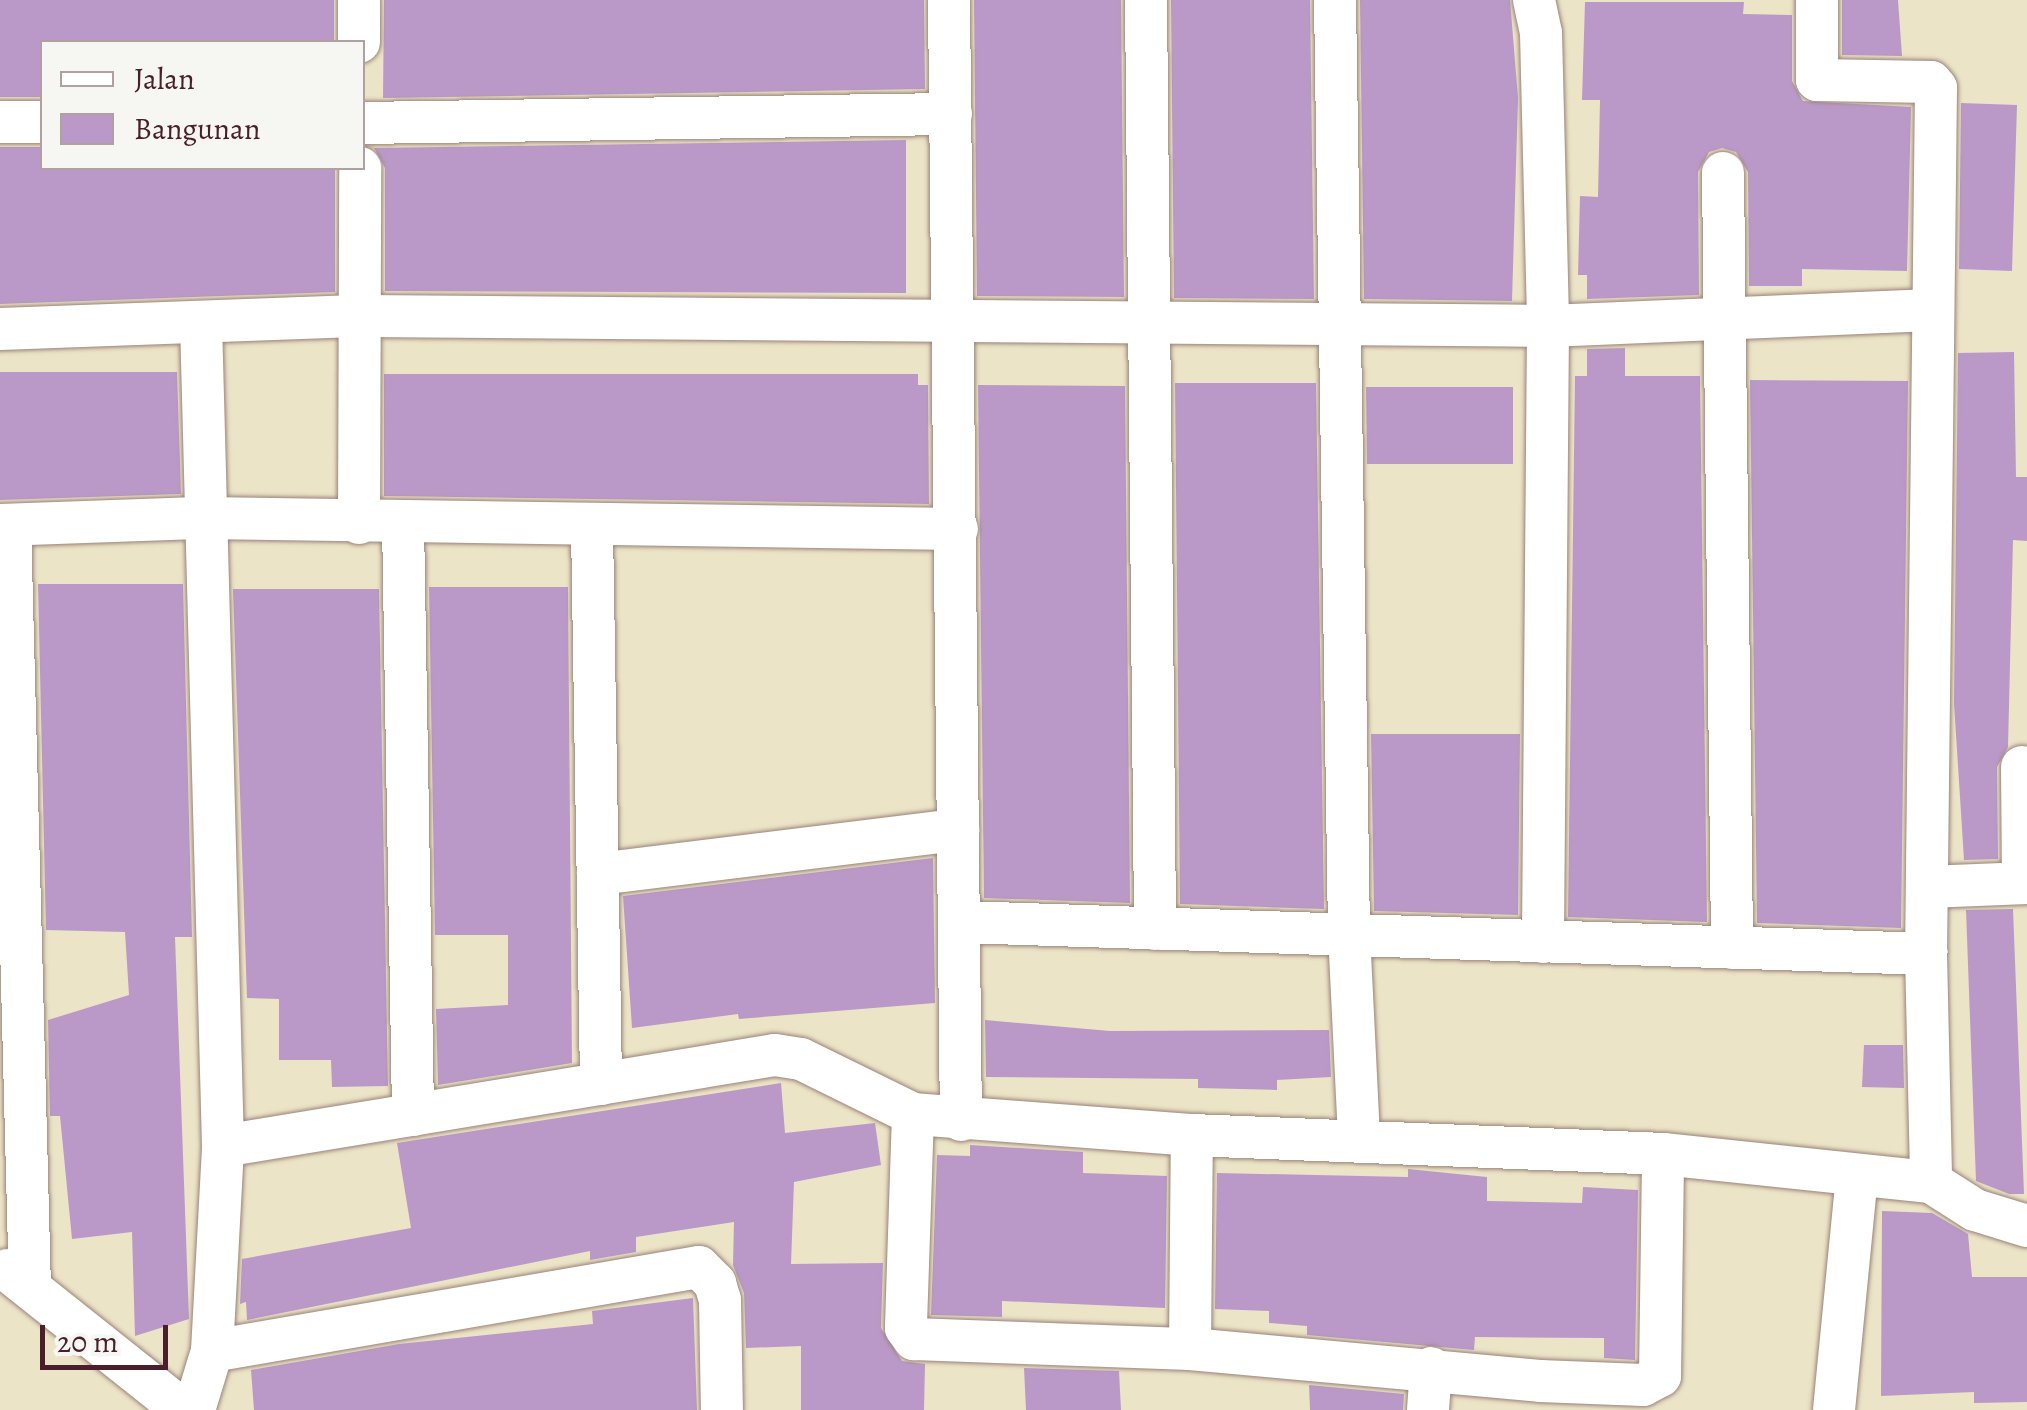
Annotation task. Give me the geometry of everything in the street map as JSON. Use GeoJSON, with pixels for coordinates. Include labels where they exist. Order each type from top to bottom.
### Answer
{"type":"FeatureCollection","features":[{"type":"Feature","properties":{"kind":"street"},"geometry":{"type":"LineString","coordinates":[[359,0],[359,40]]}},
{"type":"Feature","properties":{"kind":"street"},"geometry":{"type":"LineString","coordinates":[[949,0],[957,319],[958,830],[963,922],[960,1120]]}},
{"type":"Feature","properties":{"kind":"street"},"geometry":{"type":"LineString","coordinates":[[1146,0],[1154,929]]}},
{"type":"Feature","properties":{"kind":"street"},"geometry":{"type":"LineString","coordinates":[[1336,0],[1349,933],[1358,1139]]}},
{"type":"Feature","properties":{"kind":"street"},"geometry":{"type":"LineString","coordinates":[[1534,0],[1541,33],[1548,326],[1543,942]]}},
{"type":"Feature","properties":{"kind":"street"},"geometry":{"type":"LineString","coordinates":[[1817,0],[1814,78],[1931,82],[1936,88],[1926,954],[1932,1182]]}},
{"type":"Feature","properties":{"kind":"street"},"geometry":{"type":"LineString","coordinates":[[365,124],[951,114]]}},
{"type":"Feature","properties":{"kind":"street"},"geometry":{"type":"LineString","coordinates":[[0,122],[40,122]]}},
{"type":"Feature","properties":{"kind":"street"},"geometry":{"type":"LineString","coordinates":[[358,523],[363,316],[360,170]]}},
{"type":"Feature","properties":{"kind":"street"},"geometry":{"type":"LineString","coordinates":[[1723,173],[1728,320],[1732,948]]}},
{"type":"Feature","properties":{"kind":"street"},"geometry":{"type":"LineString","coordinates":[[0,329],[363,316],[957,319],[1148,324],[1343,320],[1548,326],[1932,310]]}},
{"type":"Feature","properties":{"kind":"street"},"geometry":{"type":"LineString","coordinates":[[194,1410],[212,1352],[223,1146],[201,322]]}},
{"type":"Feature","properties":{"kind":"street"},"geometry":{"type":"LineString","coordinates":[[183,1410],[15,1276],[5,525],[205,518],[592,527],[957,529]]}},
{"type":"Feature","properties":{"kind":"street"},"geometry":{"type":"LineString","coordinates":[[402,522],[412,1115]]}},
{"type":"Feature","properties":{"kind":"street"},"geometry":{"type":"LineString","coordinates":[[592,527],[601,1084]]}},
{"type":"Feature","properties":{"kind":"street"},"geometry":{"type":"LineString","coordinates":[[1927,887],[2025,883],[2022,767]]}},
{"type":"Feature","properties":{"kind":"street"},"geometry":{"type":"LineString","coordinates":[[598,874],[958,830]]}},
{"type":"Feature","properties":{"kind":"street"},"geometry":{"type":"LineString","coordinates":[[963,922],[1926,954]]}},
{"type":"Feature","properties":{"kind":"street"},"geometry":{"type":"LineString","coordinates":[[223,1146],[788,1055],[913,1114],[1192,1135],[1663,1154],[1932,1182],[1975,1210],[2027,1226]]}},
{"type":"Feature","properties":{"kind":"street"},"geometry":{"type":"LineString","coordinates":[[913,1114],[906,1328],[914,1339],[1190,1349],[1429,1389],[1540,1395],[1643,1385],[1660,1376],[1663,1154]]}},
{"type":"Feature","properties":{"kind":"street"},"geometry":{"type":"LineString","coordinates":[[1190,1349],[1192,1135]]}},
{"type":"Feature","properties":{"kind":"street"},"geometry":{"type":"LineString","coordinates":[[1834,1410],[1857,1174]]}},
{"type":"Feature","properties":{"kind":"street"},"geometry":{"type":"LineString","coordinates":[[212,1352],[699,1267],[715,1282],[720,1300],[722,1410]]}},
{"type":"Feature","properties":{"kind":"building"},"geometry":{"type":"Polygon","coordinates":[[[0,0],[334,0],[334,40],[40,40],[40,97],[0,97],[0,0]]]}},
{"type":"Feature","properties":{"kind":"building"},"geometry":{"type":"Polygon","coordinates":[[[384,0],[924,0],[925,89],[383,98],[384,0]]]}},
{"type":"Feature","properties":{"kind":"building"},"geometry":{"type":"Polygon","coordinates":[[[974,0],[1121,0],[1124,297],[977,296],[974,0]]]}},
{"type":"Feature","properties":{"kind":"building"},"geometry":{"type":"Polygon","coordinates":[[[1171,0],[1310,0],[1314,299],[1174,298],[1171,0]]]}},
{"type":"Feature","properties":{"kind":"building"},"geometry":{"type":"Polygon","coordinates":[[[1360,0],[1510,0],[1518,98],[1512,301],[1364,299],[1360,0]]]}},
{"type":"Feature","properties":{"kind":"building"},"geometry":{"type":"Polygon","coordinates":[[[1842,0],[1898,0],[1902,56],[1842,55],[1842,0]]]}},
{"type":"Feature","properties":{"kind":"building"},"geometry":{"type":"Polygon","coordinates":[[[1585,2],[1744,2],[1743,14],[1792,15],[1792,81],[1803,101],[1911,107],[1907,271],[1802,269],[1802,286],[1749,286],[1748,172],[1736,152],[1722,148],[1709,152],[1698,172],[1699,295],[1587,299],[1587,275],[1578,275],[1580,196],[1598,197],[1600,100],[1582,100],[1585,2]]]}},
{"type":"Feature","properties":{"kind":"building"},"geometry":{"type":"Polygon","coordinates":[[[1961,103],[2017,105],[2012,271],[1959,269],[1961,103]]]}},
{"type":"Feature","properties":{"kind":"building"},"geometry":{"type":"Polygon","coordinates":[[[906,140],[906,293],[385,291],[385,168],[374,148],[906,140]]]}},
{"type":"Feature","properties":{"kind":"building"},"geometry":{"type":"Polygon","coordinates":[[[0,147],[40,147],[40,170],[335,170],[335,292],[0,304],[0,147]]]}},
{"type":"Feature","properties":{"kind":"building"},"geometry":{"type":"Polygon","coordinates":[[[1625,348],[1625,376],[1700,376],[1707,922],[1568,917],[1575,376],[1587,376],[1587,349],[1625,348]]]}},
{"type":"Feature","properties":{"kind":"building"},"geometry":{"type":"Polygon","coordinates":[[[2014,352],[2016,477],[2027,477],[2027,541],[2013,540],[2008,747],[1997,767],[1998,859],[1964,860],[1954,703],[1958,353],[2014,352]]]}},
{"type":"Feature","properties":{"kind":"building"},"geometry":{"type":"Polygon","coordinates":[[[0,372],[177,372],[181,494],[0,500],[0,372]]]}},
{"type":"Feature","properties":{"kind":"building"},"geometry":{"type":"Polygon","coordinates":[[[384,374],[918,374],[918,385],[928,385],[929,504],[384,496],[384,374]]]}},
{"type":"Feature","properties":{"kind":"building"},"geometry":{"type":"Polygon","coordinates":[[[1750,380],[1908,381],[1901,928],[1757,923],[1750,380]]]}},
{"type":"Feature","properties":{"kind":"building"},"geometry":{"type":"Polygon","coordinates":[[[1175,383],[1316,383],[1324,909],[1180,904],[1175,383]]]}},
{"type":"Feature","properties":{"kind":"building"},"geometry":{"type":"Polygon","coordinates":[[[978,385],[1125,386],[1130,903],[984,898],[978,385]]]}},
{"type":"Feature","properties":{"kind":"building"},"geometry":{"type":"Polygon","coordinates":[[[1366,387],[1513,387],[1513,464],[1367,464],[1366,387]]]}},
{"type":"Feature","properties":{"kind":"building"},"geometry":{"type":"Polygon","coordinates":[[[38,584],[183,584],[192,937],[175,937],[189,1319],[135,1336],[132,1232],[72,1239],[60,1116],[50,1116],[48,1020],[129,995],[125,932],[46,930],[38,584]]]}},
{"type":"Feature","properties":{"kind":"building"},"geometry":{"type":"Polygon","coordinates":[[[429,587],[568,587],[572,1063],[438,1085],[436,1009],[508,1005],[508,935],[435,935],[429,587]]]}},
{"type":"Feature","properties":{"kind":"building"},"geometry":{"type":"Polygon","coordinates":[[[233,589],[379,589],[388,1086],[332,1087],[331,1060],[279,1060],[279,999],[247,998],[233,589]]]}},
{"type":"Feature","properties":{"kind":"building"},"geometry":{"type":"Polygon","coordinates":[[[1371,734],[1520,734],[1518,915],[1374,911],[1371,734]]]}},
{"type":"Feature","properties":{"kind":"building"},"geometry":{"type":"Polygon","coordinates":[[[933,858],[935,1003],[739,1019],[738,1014],[632,1028],[623,896],[933,858]]]}},
{"type":"Feature","properties":{"kind":"building"},"geometry":{"type":"Polygon","coordinates":[[[2013,909],[2024,1194],[2009,1194],[1976,1181],[1966,910],[2013,909]]]}},
{"type":"Feature","properties":{"kind":"building"},"geometry":{"type":"Polygon","coordinates":[[[985,1020],[1110,1031],[1329,1030],[1331,1077],[1277,1080],[1277,1090],[1198,1088],[1198,1079],[986,1077],[985,1020]]]}},
{"type":"Feature","properties":{"kind":"building"},"geometry":{"type":"Polygon","coordinates":[[[1864,1045],[1903,1045],[1904,1088],[1862,1087],[1864,1045]]]}},
{"type":"Feature","properties":{"kind":"building"},"geometry":{"type":"Polygon","coordinates":[[[781,1083],[785,1133],[875,1123],[881,1165],[794,1182],[791,1264],[883,1263],[881,1328],[902,1361],[925,1364],[924,1410],[801,1410],[801,1346],[746,1348],[744,1293],[733,1265],[734,1222],[636,1237],[636,1252],[590,1260],[590,1251],[247,1320],[246,1302],[240,1304],[242,1259],[411,1228],[397,1143],[781,1083]]]}},
{"type":"Feature","properties":{"kind":"building"},"geometry":{"type":"Polygon","coordinates":[[[970,1145],[1083,1152],[1083,1173],[1167,1176],[1165,1308],[1002,1301],[1002,1317],[931,1315],[937,1155],[970,1156],[970,1145]]]}},
{"type":"Feature","properties":{"kind":"building"},"geometry":{"type":"Polygon","coordinates":[[[1408,1169],[1487,1177],[1487,1201],[1582,1203],[1583,1187],[1638,1190],[1635,1360],[1604,1358],[1604,1338],[1475,1337],[1474,1350],[1307,1335],[1307,1326],[1269,1323],[1269,1311],[1215,1309],[1217,1173],[1408,1177],[1408,1169]]]}},
{"type":"Feature","properties":{"kind":"building"},"geometry":{"type":"Polygon","coordinates":[[[1882,1211],[1932,1213],[1968,1234],[1972,1277],[2027,1277],[2027,1402],[1974,1403],[1974,1392],[1881,1396],[1882,1211]]]}},
{"type":"Feature","properties":{"kind":"building"},"geometry":{"type":"Polygon","coordinates":[[[693,1298],[697,1410],[254,1410],[251,1370],[399,1344],[593,1324],[592,1311],[693,1298]]]}},
{"type":"Feature","properties":{"kind":"building"},"geometry":{"type":"Polygon","coordinates":[[[1024,1368],[1119,1371],[1121,1410],[1026,1410],[1024,1368]]]}},
{"type":"Feature","properties":{"kind":"building"},"geometry":{"type":"Polygon","coordinates":[[[1309,1385],[1404,1394],[1403,1410],[1310,1410],[1309,1385]]]}}]}
